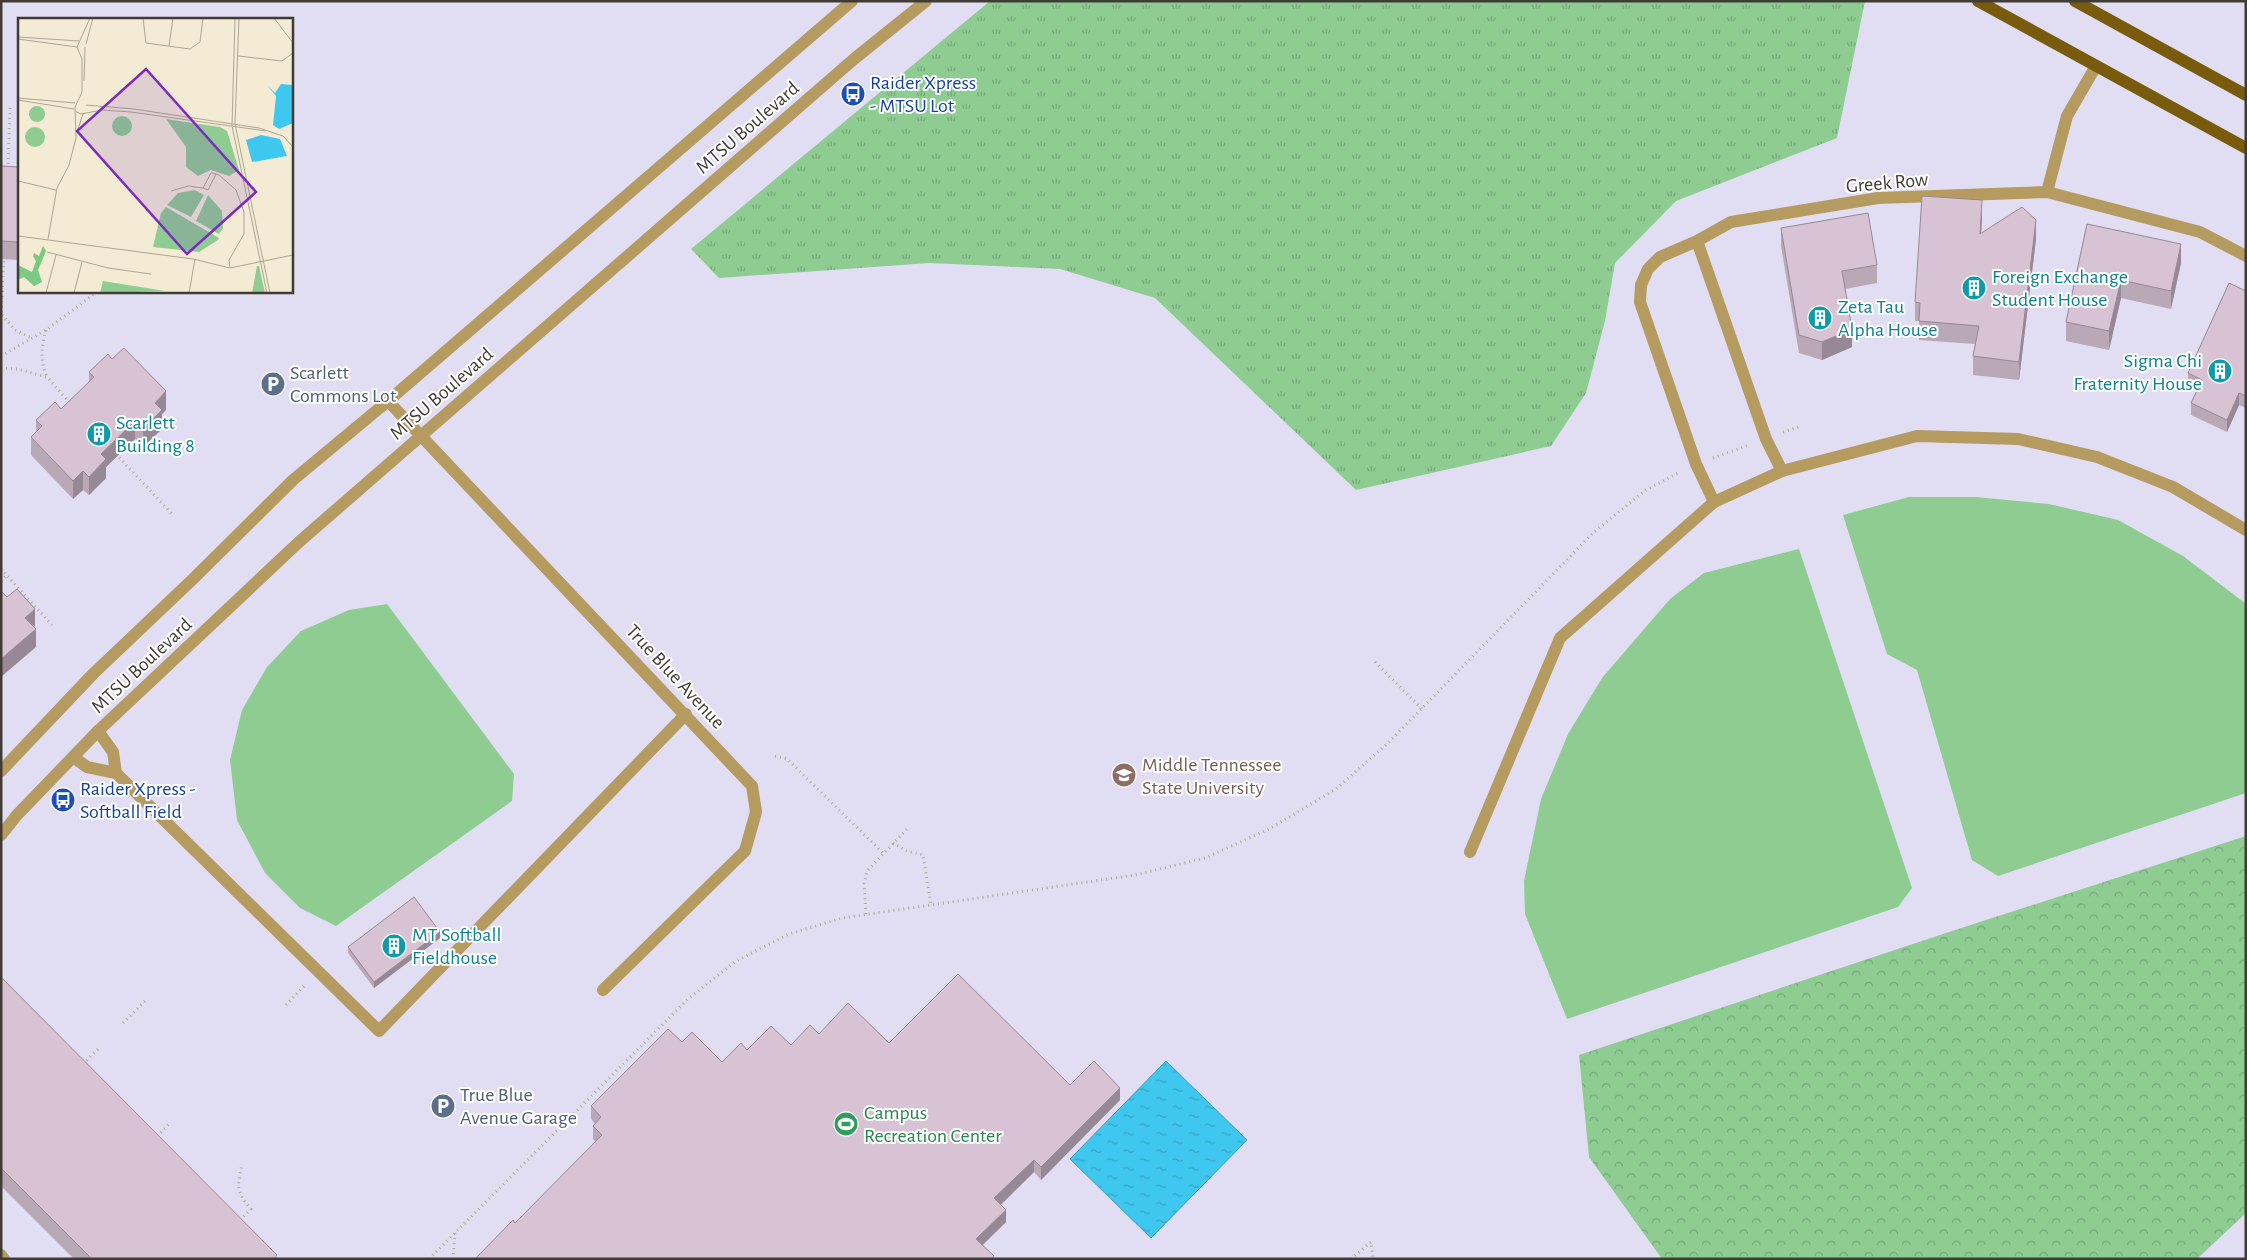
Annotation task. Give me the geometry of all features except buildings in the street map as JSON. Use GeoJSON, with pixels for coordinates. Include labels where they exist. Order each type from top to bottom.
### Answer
{"type":"FeatureCollection","features":[{"type":"Feature","properties":{"kind":"main road"},"geometry":{"type":"LineString","coordinates":[[1978,1],[2246,148]]}},
{"type":"Feature","properties":{"kind":"main road"},"geometry":{"type":"LineString","coordinates":[[2075,1],[2246,95]]}},
{"type":"Feature","properties":{"kind":"street","name":"MTSU Boulevard"},"geometry":{"type":"LineString","coordinates":[[1,771],[93,674],[193,579],[292,480],[388,401],[852,1]]}},
{"type":"Feature","properties":{"kind":"street","name":"MTSU Boulevard"},"geometry":{"type":"LineString","coordinates":[[1,835],[17,815],[98,731],[299,542],[854,59],[926,1]]}},
{"type":"Feature","properties":{"kind":"street"},"geometry":{"type":"LineString","coordinates":[[2047,192],[2067,116],[2096,66]]}},
{"type":"Feature","properties":{"kind":"street","name":"Greek Row"},"geometry":{"type":"LineString","coordinates":[[1714,502],[1696,464],[1640,302],[1641,285],[1648,269],[1660,257],[1697,241],[1731,222],[1878,198],[2047,192],[2200,232],[2246,256]]}},
{"type":"Feature","properties":{"kind":"street"},"geometry":{"type":"LineString","coordinates":[[1697,241],[1766,439],[1782,471]]}},
{"type":"Feature","properties":{"kind":"street","name":"True Blue Avenue"},"geometry":{"type":"LineString","coordinates":[[388,401],[686,714],[752,786],[756,812],[745,851],[603,990]]}},
{"type":"Feature","properties":{"kind":"street"},"geometry":{"type":"LineString","coordinates":[[1470,852],[1560,638],[1714,502],[1782,471],[1917,436],[2018,439],[2098,457],[2173,487],[2246,530]]}},
{"type":"Feature","properties":{"kind":"street"},"geometry":{"type":"LineString","coordinates":[[73,758],[87,767],[116,773],[379,1031],[686,714]]}},
{"type":"Feature","properties":{"kind":"street"},"geometry":{"type":"LineString","coordinates":[[98,731],[113,752],[116,773]]}},
{"type":"Feature","properties":{"kind":"street"},"geometry":{"type":"LineString","coordinates":[[1,1254],[4,1259]]}},
{"type":"Feature","properties":{"kind":"path"},"geometry":{"type":"LineString","coordinates":[[7,176],[10,106]]}},
{"type":"Feature","properties":{"kind":"path"},"geometry":{"type":"LineString","coordinates":[[4,255],[2,315],[15,330],[32,338]]}},
{"type":"Feature","properties":{"kind":"path"},"geometry":{"type":"LineString","coordinates":[[1,356],[46,330],[97,292]]}},
{"type":"Feature","properties":{"kind":"path"},"geometry":{"type":"LineString","coordinates":[[46,330],[42,366],[47,377],[76,409]]}},
{"type":"Feature","properties":{"kind":"path"},"geometry":{"type":"LineString","coordinates":[[1,368],[47,377]]}},
{"type":"Feature","properties":{"kind":"path"},"geometry":{"type":"LineString","coordinates":[[429,1259],[688,998],[736,961],[789,934],[842,918],[1135,875],[1205,858],[1269,829],[1336,789],[1389,742],[1594,532],[1646,490],[1696,464],[1802,426]]}},
{"type":"Feature","properties":{"kind":"path"},"geometry":{"type":"LineString","coordinates":[[116,453],[172,514]]}},
{"type":"Feature","properties":{"kind":"path"},"geometry":{"type":"LineString","coordinates":[[1,569],[52,625]]}},
{"type":"Feature","properties":{"kind":"path"},"geometry":{"type":"LineString","coordinates":[[1,581],[7,576]]}},
{"type":"Feature","properties":{"kind":"path"},"geometry":{"type":"LineString","coordinates":[[1375,662],[1422,709]]}},
{"type":"Feature","properties":{"kind":"path"},"geometry":{"type":"LineString","coordinates":[[775,756],[788,759],[883,853]]}},
{"type":"Feature","properties":{"kind":"path"},"geometry":{"type":"LineString","coordinates":[[866,914],[864,884],[867,871],[908,828]]}},
{"type":"Feature","properties":{"kind":"path"},"geometry":{"type":"LineString","coordinates":[[893,843],[907,851],[923,855],[931,905]]}},
{"type":"Feature","properties":{"kind":"path"},"geometry":{"type":"LineString","coordinates":[[286,1004],[319,972]]}},
{"type":"Feature","properties":{"kind":"path"},"geometry":{"type":"LineString","coordinates":[[123,1023],[146,1000]]}},
{"type":"Feature","properties":{"kind":"path"},"geometry":{"type":"LineString","coordinates":[[81,1066],[98,1049]]}},
{"type":"Feature","properties":{"kind":"path"},"geometry":{"type":"LineString","coordinates":[[153,1140],[170,1123]]}},
{"type":"Feature","properties":{"kind":"path"},"geometry":{"type":"LineString","coordinates":[[236,1224],[251,1209],[241,1198],[238,1188],[242,1165]]}},
{"type":"Feature","properties":{"kind":"path"},"geometry":{"type":"LineString","coordinates":[[453,1259],[454,1233]]}},
{"type":"Feature","properties":{"kind":"path"},"geometry":{"type":"LineString","coordinates":[[1351,1259],[1370,1242],[1373,1259]]}},
{"type":"Feature","properties":{"kind":"shaded area","name":"Middle Tennessee State University"},"geometry":{"type":"Polygon","coordinates":[[[1,1],[2246,1],[2246,1259],[1,1259],[1,1]]]}},
{"type":"Feature","properties":{"kind":"green space"},"geometry":{"type":"Polygon","coordinates":[[[990,1],[1865,1],[1837,138],[1676,201],[1615,263],[1605,321],[1586,393],[1551,446],[1356,490],[1155,298],[1060,269],[929,263],[719,278],[691,249],[990,1]]]}},
{"type":"Feature","properties":{"kind":"green space"},"geometry":{"type":"Polygon","coordinates":[[[1909,497],[1975,497],[2049,504],[2118,520],[2183,556],[2245,603],[2246,793],[1998,876],[1972,860],[1917,670],[1887,654],[1843,515],[1909,497]]]}},
{"type":"Feature","properties":{"kind":"green space"},"geometry":{"type":"Polygon","coordinates":[[[1799,549],[1912,888],[1898,907],[1567,1019],[1525,914],[1524,881],[1541,799],[1568,734],[1602,678],[1670,599],[1704,573],[1799,549]]]}},
{"type":"Feature","properties":{"kind":"green space"},"geometry":{"type":"Polygon","coordinates":[[[387,604],[514,774],[512,801],[336,926],[300,908],[265,873],[237,820],[230,760],[242,710],[267,667],[301,631],[349,610],[387,604]]]}},
{"type":"Feature","properties":{"kind":"green space"},"geometry":{"type":"Polygon","coordinates":[[[2246,836],[2246,1213],[2197,1259],[1662,1259],[1589,1157],[1579,1055],[2246,836]]]}},
{"type":"Feature","properties":{"kind":"water"},"geometry":{"type":"Polygon","coordinates":[[[1166,1061],[1247,1140],[1151,1238],[1070,1159],[1166,1061]]]}},
{"type":"Feature","properties":{"kind":"place","name":"Raider Xpress - MTSU Lot"},"geometry":{"type":"Point","coordinates":[853,94]}},
{"type":"Feature","properties":{"kind":"place","name":"Foreign Exchange Student House"},"geometry":{"type":"Point","coordinates":[1974,288]}},
{"type":"Feature","properties":{"kind":"place","name":"Zeta Tau Alpha House"},"geometry":{"type":"Point","coordinates":[1820,318]}},
{"type":"Feature","properties":{"kind":"place","name":"Sigma Chi Fraternity House"},"geometry":{"type":"Point","coordinates":[2220,371]}},
{"type":"Feature","properties":{"kind":"place","name":"Scarlett Commons Lot"},"geometry":{"type":"Point","coordinates":[273,384]}},
{"type":"Feature","properties":{"kind":"place","name":"Scarlett Building 8"},"geometry":{"type":"Point","coordinates":[99,434]}},
{"type":"Feature","properties":{"kind":"place","name":"Middle Tennessee State University"},"geometry":{"type":"Point","coordinates":[1124,775]}},
{"type":"Feature","properties":{"kind":"place","name":"Raider Xpress - Softball Field"},"geometry":{"type":"Point","coordinates":[63,800]}},
{"type":"Feature","properties":{"kind":"place","name":"MT Softball Fieldhouse"},"geometry":{"type":"Point","coordinates":[394,946]}},
{"type":"Feature","properties":{"kind":"place","name":"True Blue Avenue Garage"},"geometry":{"type":"Point","coordinates":[443,1106]}},
{"type":"Feature","properties":{"kind":"place","name":"Campus Recreation Center"},"geometry":{"type":"Point","coordinates":[846,1124]}}]}
